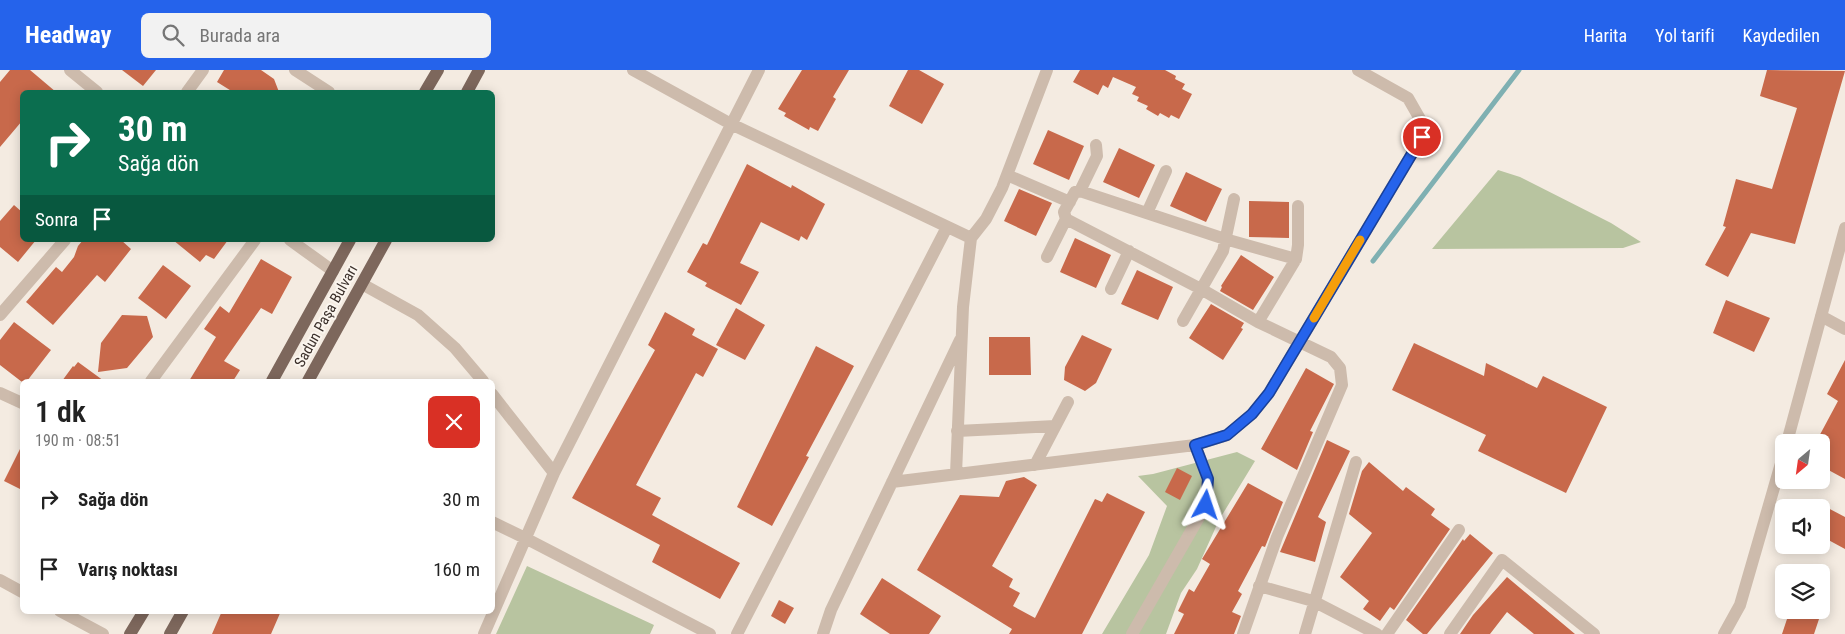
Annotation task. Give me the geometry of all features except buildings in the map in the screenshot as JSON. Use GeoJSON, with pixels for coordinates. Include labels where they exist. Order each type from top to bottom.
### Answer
{"type":"FeatureCollection","features":[{"type":"Feature","properties":{"kind":"main road"},"geometry":{"type":"LineString","coordinates":[[427,90],[438,70]]}},
{"type":"Feature","properties":{"kind":"main road"},"geometry":{"type":"LineString","coordinates":[[468,90],[479,70]]}},
{"type":"Feature","properties":{"kind":"main road","name":"Sadun Paşa Bulvarı"},"geometry":{"type":"LineString","coordinates":[[273,379],[349,242]]}},
{"type":"Feature","properties":{"kind":"main road","name":"Sadun Paşa Bulvarı"},"geometry":{"type":"LineString","coordinates":[[309,379],[385,242]]}},
{"type":"Feature","properties":{"kind":"main road"},"geometry":{"type":"LineString","coordinates":[[130,634],[142,614]]}},
{"type":"Feature","properties":{"kind":"main road"},"geometry":{"type":"LineString","coordinates":[[170,634],[181,614]]}},
{"type":"Feature","properties":{"kind":"street"},"geometry":{"type":"LineString","coordinates":[[70,70],[95,90]]}},
{"type":"Feature","properties":{"kind":"street"},"geometry":{"type":"LineString","coordinates":[[188,90],[203,70]]}},
{"type":"Feature","properties":{"kind":"street"},"geometry":{"type":"LineString","coordinates":[[294,70],[326,90]]}},
{"type":"Feature","properties":{"kind":"street"},"geometry":{"type":"LineString","coordinates":[[634,70],[731,124],[971,238]]}},
{"type":"Feature","properties":{"kind":"street"},"geometry":{"type":"LineString","coordinates":[[495,608],[554,473],[759,70]]}},
{"type":"Feature","properties":{"kind":"street"},"geometry":{"type":"LineString","coordinates":[[956,474],[963,307],[971,238],[986,219],[1007,175],[1048,70]]}},
{"type":"Feature","properties":{"kind":"street"},"geometry":{"type":"LineString","coordinates":[[892,482],[1195,445],[1227,435],[1252,414],[1269,393],[1422,137],[1420,119],[1408,98],[1358,70]]}},
{"type":"Feature","properties":{"kind":"street"},"geometry":{"type":"LineString","coordinates":[[1080,191],[1097,156],[1096,145]]}},
{"type":"Feature","properties":{"kind":"street"},"geometry":{"type":"LineString","coordinates":[[1147,213],[1166,171]]}},
{"type":"Feature","properties":{"kind":"street"},"geometry":{"type":"LineString","coordinates":[[1007,175],[1070,202]]}},
{"type":"Feature","properties":{"kind":"street"},"geometry":{"type":"LineString","coordinates":[[1048,257],[1066,219],[1064,212],[1075,192],[1080,191],[1225,239],[1296,259]]}},
{"type":"Feature","properties":{"kind":"street"},"geometry":{"type":"LineString","coordinates":[[1183,321],[1223,251],[1234,199]]}},
{"type":"Feature","properties":{"kind":"street"},"geometry":{"type":"LineString","coordinates":[[1258,322],[1296,259],[1298,206]]}},
{"type":"Feature","properties":{"kind":"street"},"geometry":{"type":"LineString","coordinates":[[1066,219],[1201,289],[1258,322],[1332,357],[1340,368],[1342,385],[1277,537],[1243,634]]}},
{"type":"Feature","properties":{"kind":"street"},"geometry":{"type":"LineString","coordinates":[[737,634],[947,226]]}},
{"type":"Feature","properties":{"kind":"street"},"geometry":{"type":"LineString","coordinates":[[1789,434],[1845,228]]}},
{"type":"Feature","properties":{"kind":"street"},"geometry":{"type":"LineString","coordinates":[[0,315],[63,242]]}},
{"type":"Feature","properties":{"kind":"street"},"geometry":{"type":"LineString","coordinates":[[152,379],[253,242]]}},
{"type":"Feature","properties":{"kind":"street"},"geometry":{"type":"LineString","coordinates":[[293,242],[333,271]]}},
{"type":"Feature","properties":{"kind":"street"},"geometry":{"type":"LineString","coordinates":[[1111,289],[1129,252]]}},
{"type":"Feature","properties":{"kind":"street"},"geometry":{"type":"LineString","coordinates":[[362,284],[418,314],[455,348],[481,379]]}},
{"type":"Feature","properties":{"kind":"street"},"geometry":{"type":"LineString","coordinates":[[1821,316],[1845,329]]}},
{"type":"Feature","properties":{"kind":"street"},"geometry":{"type":"LineString","coordinates":[[823,634],[831,610],[962,336]]}},
{"type":"Feature","properties":{"kind":"street"},"geometry":{"type":"LineString","coordinates":[[0,393],[20,402]]}},
{"type":"Feature","properties":{"kind":"street"},"geometry":{"type":"LineString","coordinates":[[495,398],[554,473]]}},
{"type":"Feature","properties":{"kind":"street"},"geometry":{"type":"LineString","coordinates":[[1035,465],[1068,402]]}},
{"type":"Feature","properties":{"kind":"street"},"geometry":{"type":"LineString","coordinates":[[957,431],[1055,426]]}},
{"type":"Feature","properties":{"kind":"street"},"geometry":{"type":"LineString","coordinates":[[1132,634],[1206,505],[1208,479],[1195,445]]}},
{"type":"Feature","properties":{"kind":"street"},"geometry":{"type":"LineString","coordinates":[[1305,634],[1313,601],[1356,462]]}},
{"type":"Feature","properties":{"kind":"street"},"geometry":{"type":"LineString","coordinates":[[1724,634],[1740,605],[1775,484]]}},
{"type":"Feature","properties":{"kind":"street"},"geometry":{"type":"LineString","coordinates":[[495,523],[710,634]]}},
{"type":"Feature","properties":{"kind":"street"},"geometry":{"type":"LineString","coordinates":[[1388,634],[1459,530]]}},
{"type":"Feature","properties":{"kind":"street"},"geometry":{"type":"LineString","coordinates":[[1450,634],[1502,560],[1594,634]]}},
{"type":"Feature","properties":{"kind":"street"},"geometry":{"type":"LineString","coordinates":[[0,581],[20,591]]}},
{"type":"Feature","properties":{"kind":"street"},"geometry":{"type":"LineString","coordinates":[[1259,586],[1313,601],[1377,634]]}},
{"type":"Feature","properties":{"kind":"street"},"geometry":{"type":"LineString","coordinates":[[66,614],[103,634]]}},
{"type":"Feature","properties":{"kind":"street"},"geometry":{"type":"LineString","coordinates":[[484,634],[493,614]]}},
{"type":"Feature","properties":{"kind":"green space"},"geometry":{"type":"Polygon","coordinates":[[[1498,170],[1520,177],[1611,223],[1641,242],[1623,248],[1432,249],[1498,170]]]}},
{"type":"Feature","properties":{"kind":"green space"},"geometry":{"type":"Polygon","coordinates":[[[1237,452],[1255,461],[1219,520],[1197,569],[1181,593],[1166,634],[1102,634],[1149,555],[1167,506],[1138,476],[1153,474],[1237,452]]]}},
{"type":"Feature","properties":{"kind":"green space"},"geometry":{"type":"Polygon","coordinates":[[[527,566],[654,625],[650,634],[496,634],[527,566]]]}},
{"type":"Feature","properties":{"kind":"waterway"},"geometry":{"type":"LineString","coordinates":[[1373,261],[1519,70]]}},
{"type":"Feature","properties":{"kind":"slow traffic"},"geometry":{"type":"LineString","coordinates":[[1314,318],[1360,240]]}},
{"type":"Feature","properties":{"kind":"route"},"geometry":{"type":"LineString","coordinates":[[1206,505],[1208,479],[1195,445],[1227,435],[1252,414],[1269,393],[1422,137]]}}]}
